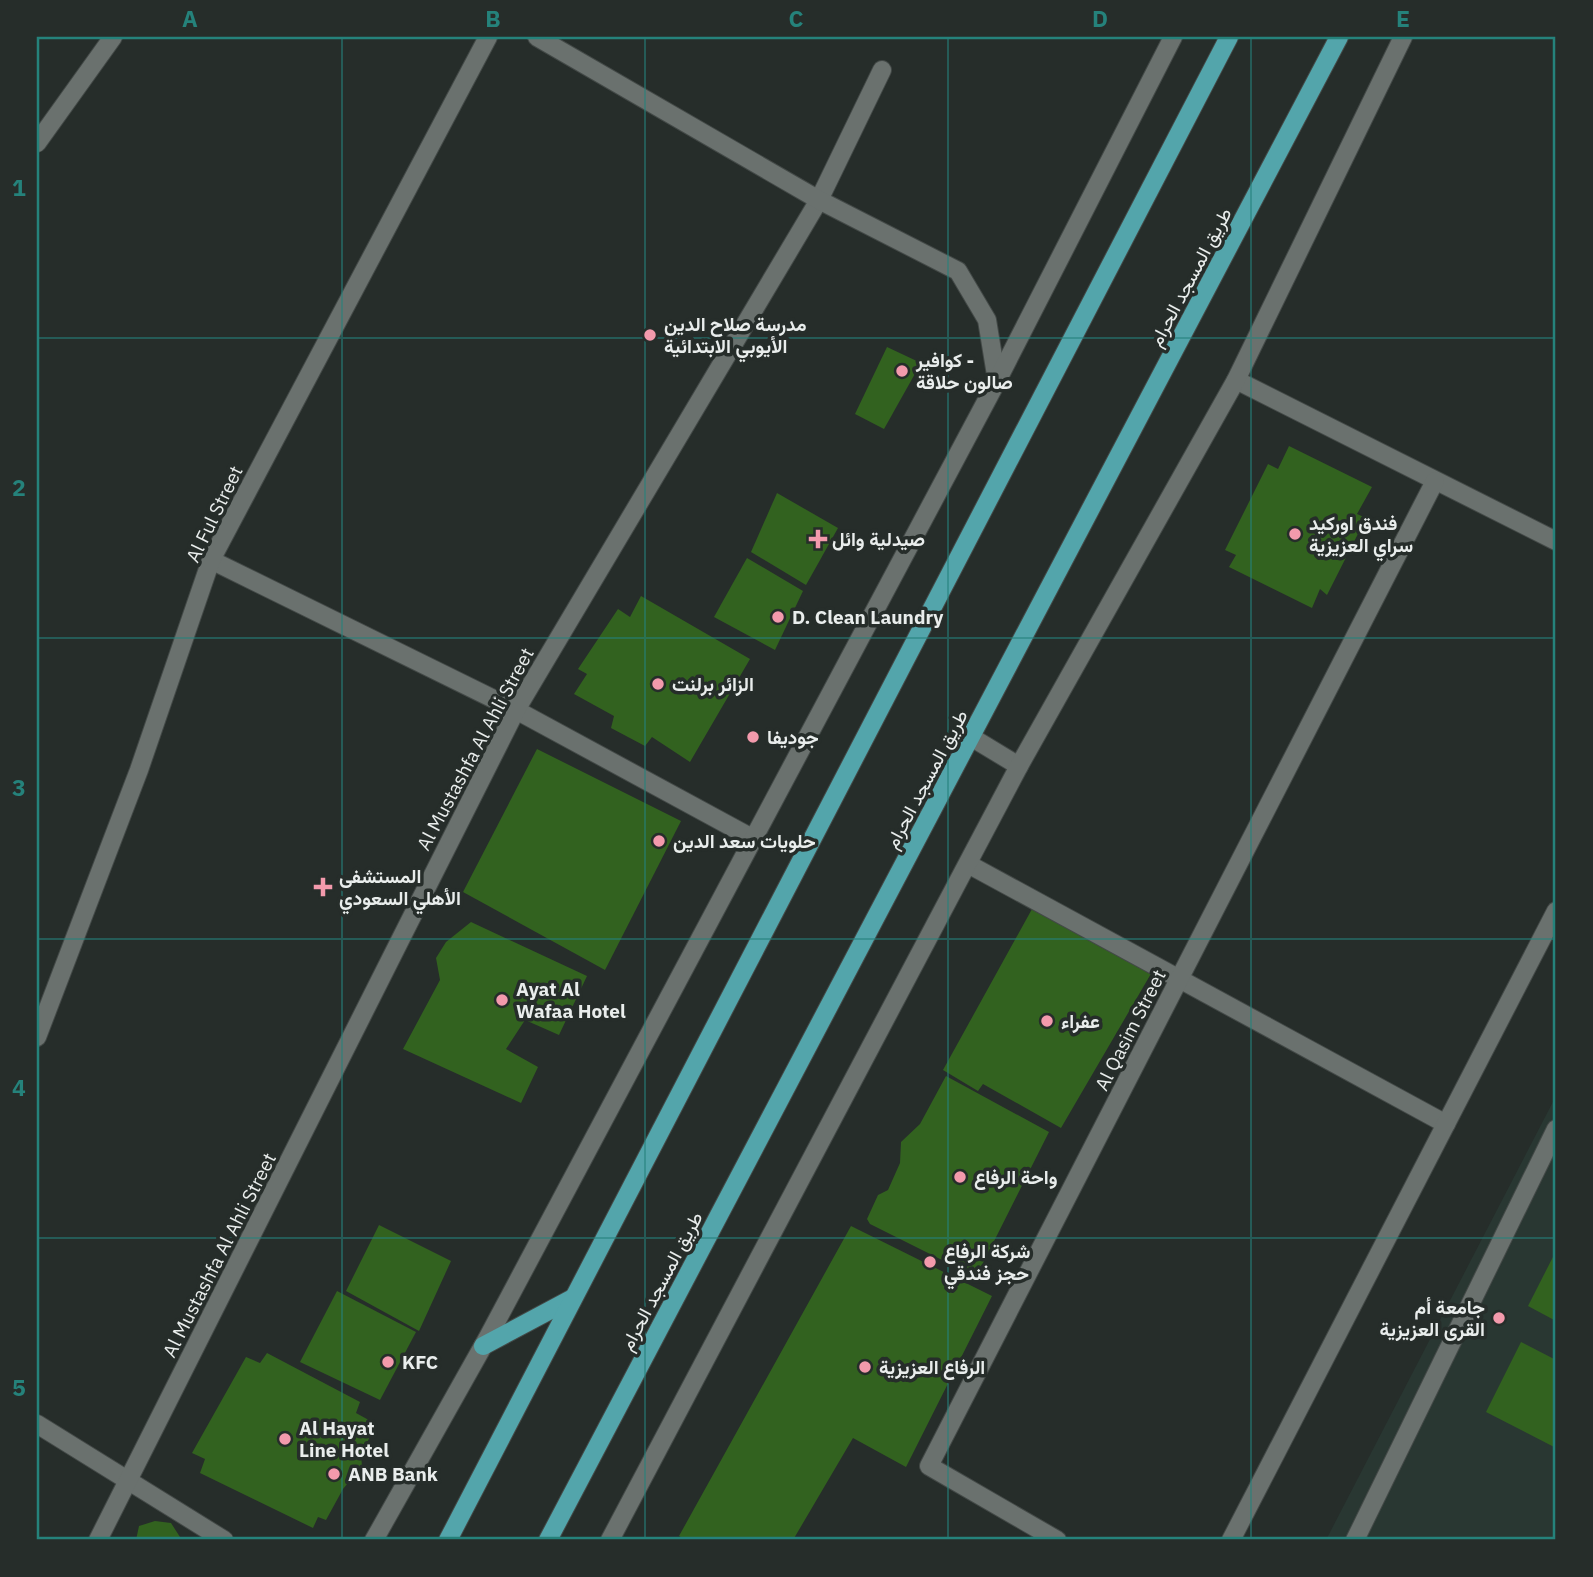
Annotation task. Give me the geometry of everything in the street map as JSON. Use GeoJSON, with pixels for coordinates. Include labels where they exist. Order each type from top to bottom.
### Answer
{"type":"FeatureCollection","features":[{"type":"Feature","properties":{"kind":"main road"},"geometry":{"type":"LineString","coordinates":[[448,1540],[1228,37]]}},
{"type":"Feature","properties":{"kind":"main road","name":"طريق المسجد الحرام"},"geometry":{"type":"LineString","coordinates":[[548,1540],[1339,37]]}},
{"type":"Feature","properties":{"kind":"main road"},"geometry":{"type":"LineString","coordinates":[[483,1346],[573,1298]]}},
{"type":"Feature","properties":{"kind":"street"},"geometry":{"type":"LineString","coordinates":[[37,143],[113,37]]}},
{"type":"Feature","properties":{"kind":"street","name":"Al Ful Street"},"geometry":{"type":"LineString","coordinates":[[37,1037],[139,770],[211,560],[488,37]]}},
{"type":"Feature","properties":{"kind":"street"},"geometry":{"type":"LineString","coordinates":[[537,37],[819,200],[958,271],[987,320],[997,381]]}},
{"type":"Feature","properties":{"kind":"street"},"geometry":{"type":"LineString","coordinates":[[374,1540],[483,1346],[997,381],[1173,37]]}},
{"type":"Feature","properties":{"kind":"street"},"geometry":{"type":"LineString","coordinates":[[610,1540],[1019,766],[1236,380],[1404,37]]}},
{"type":"Feature","properties":{"kind":"street","name":"Al Mustashfa Al Ahli Street"},"geometry":{"type":"LineString","coordinates":[[99,1540],[516,710],[819,200],[882,70]]}},
{"type":"Feature","properties":{"kind":"street"},"geometry":{"type":"LineString","coordinates":[[1236,380],[1556,541]]}},
{"type":"Feature","properties":{"kind":"street","name":"Al Qasim Street"},"geometry":{"type":"LineString","coordinates":[[1057,1540],[929,1466],[1435,481]]}},
{"type":"Feature","properties":{"kind":"street"},"geometry":{"type":"LineString","coordinates":[[211,560],[516,710],[752,838]]}},
{"type":"Feature","properties":{"kind":"street"},"geometry":{"type":"LineString","coordinates":[[971,737],[1019,766]]}},
{"type":"Feature","properties":{"kind":"street"},"geometry":{"type":"LineString","coordinates":[[968,864],[1447,1124]]}},
{"type":"Feature","properties":{"kind":"street"},"geometry":{"type":"LineString","coordinates":[[1231,1540],[1556,911]]}},
{"type":"Feature","properties":{"kind":"street"},"geometry":{"type":"LineString","coordinates":[[1355,1540],[1556,1129]]}},
{"type":"Feature","properties":{"kind":"street"},"geometry":{"type":"LineString","coordinates":[[37,1424],[224,1540]]}},
{"type":"Feature","properties":{"kind":"shaded area","name":"جامعة أم القرى العزيزية"},"geometry":{"type":"Polygon","coordinates":[[[1556,1096],[1556,1540],[1326,1540],[1556,1096]]]}},
{"type":"Feature","properties":{"kind":"building"},"geometry":{"type":"Polygon","coordinates":[[[887,347],[921,363],[884,429],[855,414],[887,347]]]}},
{"type":"Feature","properties":{"kind":"building","name":"فندق اوركيد سراي العزيزية"},"geometry":{"type":"Polygon","coordinates":[[[1289,446],[1372,487],[1357,514],[1366,518],[1327,595],[1320,589],[1312,608],[1229,567],[1236,555],[1225,550],[1268,464],[1278,469],[1289,446]]]}},
{"type":"Feature","properties":{"kind":"building"},"geometry":{"type":"Polygon","coordinates":[[[777,493],[838,528],[806,585],[751,552],[777,493]]]}},
{"type":"Feature","properties":{"kind":"building"},"geometry":{"type":"Polygon","coordinates":[[[747,558],[803,591],[775,650],[714,617],[747,558]]]}},
{"type":"Feature","properties":{"kind":"building","name":"الزائر برلنت"},"geometry":{"type":"Polygon","coordinates":[[[641,596],[750,659],[690,762],[652,737],[645,746],[611,728],[614,716],[574,694],[587,674],[578,669],[618,609],[630,617],[641,596]]]}},
{"type":"Feature","properties":{"kind":"building"},"geometry":{"type":"Polygon","coordinates":[[[537,749],[681,821],[605,970],[463,892],[537,749]]]}},
{"type":"Feature","properties":{"kind":"building","name":"عفراء"},"geometry":{"type":"Polygon","coordinates":[[[1032,909],[1152,972],[1061,1128],[983,1084],[978,1091],[943,1070],[1032,909]]]}},
{"type":"Feature","properties":{"kind":"building","name":"Ayat Al Wafaa Hotel"},"geometry":{"type":"Polygon","coordinates":[[[471,922],[587,976],[559,1035],[525,1020],[506,1049],[538,1067],[521,1103],[403,1049],[440,980],[436,958],[446,942],[471,922]]]}},
{"type":"Feature","properties":{"kind":"building","name":"واحة الرفاع"},"geometry":{"type":"Polygon","coordinates":[[[946,1076],[1049,1132],[976,1277],[870,1224],[867,1219],[878,1195],[888,1190],[900,1163],[901,1142],[920,1124],[946,1076]]]}},
{"type":"Feature","properties":{"kind":"building"},"geometry":{"type":"Polygon","coordinates":[[[379,1225],[451,1261],[419,1331],[346,1291],[379,1225]]]}},
{"type":"Feature","properties":{"kind":"building","name":"الرفاع العزيزية"},"geometry":{"type":"Polygon","coordinates":[[[851,1226],[992,1296],[906,1467],[853,1438],[793,1540],[686,1540],[679,1536],[851,1226]]]}},
{"type":"Feature","properties":{"kind":"building"},"geometry":{"type":"Polygon","coordinates":[[[1556,1251],[1556,1321],[1528,1306],[1556,1251]]]}},
{"type":"Feature","properties":{"kind":"building"},"geometry":{"type":"Polygon","coordinates":[[[337,1291],[416,1332],[380,1400],[300,1362],[337,1291]]]}},
{"type":"Feature","properties":{"kind":"building"},"geometry":{"type":"Polygon","coordinates":[[[1521,1342],[1556,1360],[1556,1448],[1486,1412],[1521,1342]]]}},
{"type":"Feature","properties":{"kind":"building","name":"Al Hayat Line Hotel"},"geometry":{"type":"Polygon","coordinates":[[[267,1353],[360,1402],[356,1413],[376,1424],[361,1455],[362,1466],[343,1489],[326,1520],[318,1517],[313,1528],[200,1473],[205,1459],[192,1453],[246,1357],[260,1363],[267,1353]]]}},
{"type":"Feature","properties":{"kind":"building"},"geometry":{"type":"Polygon","coordinates":[[[155,1521],[171,1523],[180,1537],[186,1540],[136,1540],[139,1526],[155,1521]]]}},
{"type":"Feature","properties":{"kind":"place","name":"مدرسة صلاح الدين الأيوبي الابتدائية"},"geometry":{"type":"Point","coordinates":[650,335]}},
{"type":"Feature","properties":{"kind":"place","name":"كوافير - صالون حلاقة"},"geometry":{"type":"Point","coordinates":[902,371]}},
{"type":"Feature","properties":{"kind":"place","name":"فندق اوركيد سراي العزيزية"},"geometry":{"type":"Point","coordinates":[1295,534]}},
{"type":"Feature","properties":{"kind":"place","name":"صيدلية وائل"},"geometry":{"type":"Point","coordinates":[818,539]}},
{"type":"Feature","properties":{"kind":"place","name":"D. Clean Laundry"},"geometry":{"type":"Point","coordinates":[778,617]}},
{"type":"Feature","properties":{"kind":"place","name":"الزائر برلنت"},"geometry":{"type":"Point","coordinates":[658,684]}},
{"type":"Feature","properties":{"kind":"place","name":"جوديفا"},"geometry":{"type":"Point","coordinates":[753,737]}},
{"type":"Feature","properties":{"kind":"place","name":"حلويات سعد الدين"},"geometry":{"type":"Point","coordinates":[659,841]}},
{"type":"Feature","properties":{"kind":"place","name":"المستشفى الأهلي السعودي"},"geometry":{"type":"Point","coordinates":[323,887]}},
{"type":"Feature","properties":{"kind":"place","name":"Ayat Al Wafaa Hotel"},"geometry":{"type":"Point","coordinates":[502,1000]}},
{"type":"Feature","properties":{"kind":"place","name":"عفراء"},"geometry":{"type":"Point","coordinates":[1047,1021]}},
{"type":"Feature","properties":{"kind":"place","name":"واحة الرفاع"},"geometry":{"type":"Point","coordinates":[960,1177]}},
{"type":"Feature","properties":{"kind":"place","name":"شركة الرفاع حجز فندقي"},"geometry":{"type":"Point","coordinates":[930,1262]}},
{"type":"Feature","properties":{"kind":"place","name":"جامعة أم القرى العزيزية"},"geometry":{"type":"Point","coordinates":[1499,1318]}},
{"type":"Feature","properties":{"kind":"place","name":"KFC"},"geometry":{"type":"Point","coordinates":[388,1362]}},
{"type":"Feature","properties":{"kind":"place","name":"الرفاع العزيزية"},"geometry":{"type":"Point","coordinates":[865,1367]}},
{"type":"Feature","properties":{"kind":"place","name":"Al Hayat Line Hotel"},"geometry":{"type":"Point","coordinates":[285,1439]}},
{"type":"Feature","properties":{"kind":"place","name":"ANB Bank"},"geometry":{"type":"Point","coordinates":[334,1474]}}]}
